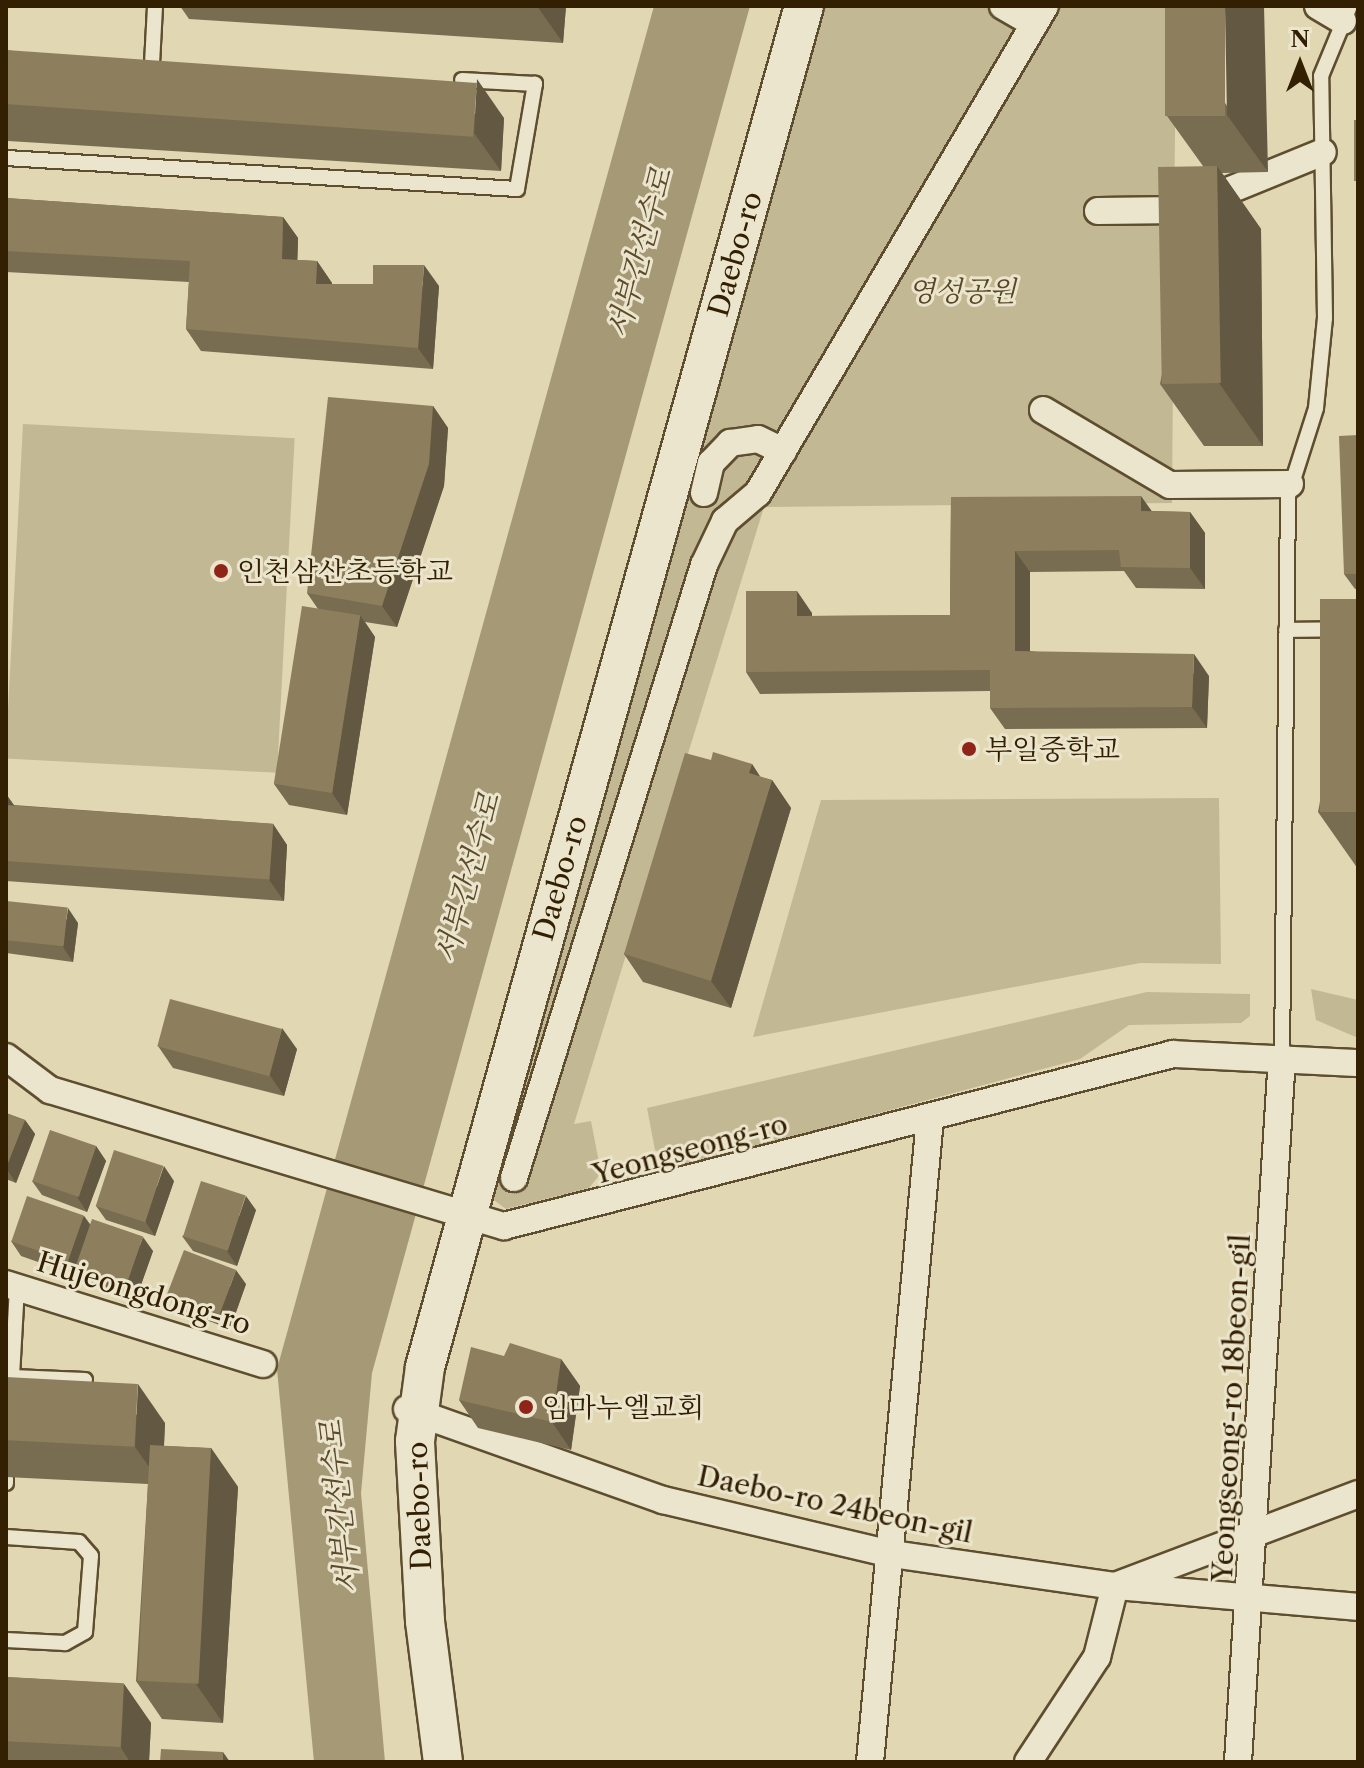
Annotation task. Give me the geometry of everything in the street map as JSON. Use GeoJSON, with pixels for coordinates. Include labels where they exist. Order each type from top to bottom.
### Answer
{"type":"FeatureCollection","features":[{"type":"Feature","properties":{"kind":"street","name":"Daebo-ro"},"geometry":{"type":"LineString","coordinates":[[443,1762],[425,1621],[410,1410],[465,1218],[686,494],[804,6]]}},
{"type":"Feature","properties":{"kind":"street"},"geometry":{"type":"LineString","coordinates":[[514,1178],[704,565],[725,521],[758,493],[1040,15],[1003,6]]}},
{"type":"Feature","properties":{"kind":"street"},"geometry":{"type":"LineString","coordinates":[[1318,6],[1346,14]]}},
{"type":"Feature","properties":{"kind":"street"},"geometry":{"type":"LineString","coordinates":[[1098,211],[1181,210],[1323,152]]}},
{"type":"Feature","properties":{"kind":"street"},"geometry":{"type":"LineString","coordinates":[[1043,410],[1170,485],[1290,484]]}},
{"type":"Feature","properties":{"kind":"street"},"geometry":{"type":"LineString","coordinates":[[686,494],[730,443],[758,439],[783,451]]}},
{"type":"Feature","properties":{"kind":"street"},"geometry":{"type":"LineString","coordinates":[[686,494],[758,493]]}},
{"type":"Feature","properties":{"kind":"street","name":"Yeongseong-ro"},"geometry":{"type":"LineString","coordinates":[[6,1057],[50,1090],[465,1218],[522,1226],[1173,1054],[1358,1063]]}},
{"type":"Feature","properties":{"kind":"street","name":"Yeongseong-ro 18beon-gil"},"geometry":{"type":"LineString","coordinates":[[1238,1762],[1254,1597],[1253,1528],[1282,1057]]}},
{"type":"Feature","properties":{"kind":"street"},"geometry":{"type":"LineString","coordinates":[[870,1762],[892,1554],[930,1119]]}},
{"type":"Feature","properties":{"kind":"street","name":"Hujeongdong-ro"},"geometry":{"type":"LineString","coordinates":[[11,1285],[263,1364]]}},
{"type":"Feature","properties":{"kind":"street","name":"Daebo-ro 24beon-gil"},"geometry":{"type":"LineString","coordinates":[[410,1410],[663,1500],[892,1554],[1115,1586],[1358,1607]]}},
{"type":"Feature","properties":{"kind":"street"},"geometry":{"type":"LineString","coordinates":[[1028,1762],[1097,1657],[1115,1586],[1253,1528],[1358,1494]]}},
{"type":"Feature","properties":{"kind":"lane"},"geometry":{"type":"LineString","coordinates":[[155,6],[145,63],[168,65]]}},
{"type":"Feature","properties":{"kind":"lane"},"geometry":{"type":"LineString","coordinates":[[1282,1057],[1290,484],[1316,408],[1324,333],[1321,76],[1346,14]]}},
{"type":"Feature","properties":{"kind":"lane"},"geometry":{"type":"LineString","coordinates":[[6,158],[517,189],[535,84],[440,79]]}},
{"type":"Feature","properties":{"kind":"lane"},"geometry":{"type":"LineString","coordinates":[[1286,630],[1358,629]]}},
{"type":"Feature","properties":{"kind":"lane"},"geometry":{"type":"LineString","coordinates":[[10,1414],[11,1285]]}},
{"type":"Feature","properties":{"kind":"lane"},"geometry":{"type":"LineString","coordinates":[[12,1377],[85,1380]]}},
{"type":"Feature","properties":{"kind":"lane"},"geometry":{"type":"LineString","coordinates":[[6,1537],[79,1542],[91,1556],[85,1632],[65,1643],[6,1640]]}},
{"type":"Feature","properties":{"kind":"green space","name":"영성공원"},"geometry":{"type":"Polygon","coordinates":[[[819,6],[1176,6],[1172,503],[764,507],[574,1124],[591,1121],[601,1173],[589,1188],[506,1209],[479,1189],[819,6]]]}},
{"type":"Feature","properties":{"kind":"green space"},"geometry":{"type":"Polygon","coordinates":[[[23,424],[295,438],[277,773],[6,759],[23,424]]]}},
{"type":"Feature","properties":{"kind":"green space"},"geometry":{"type":"Polygon","coordinates":[[[1219,798],[1221,964],[1140,963],[753,1037],[821,800],[1219,798]]]}},
{"type":"Feature","properties":{"kind":"green space"},"geometry":{"type":"Polygon","coordinates":[[[1311,989],[1358,1000],[1358,1038],[1316,1020],[1311,989]]]}},
{"type":"Feature","properties":{"kind":"green space"},"geometry":{"type":"Polygon","coordinates":[[[1147,992],[1250,994],[1250,1016],[1241,1023],[1129,1025],[1080,1059],[682,1166],[655,1150],[647,1108],[1147,992]]]}},
{"type":"Feature","properties":{"kind":"water","name":"서부간선수로"},"geometry":{"type":"Polygon","coordinates":[[[654,6],[750,6],[372,1373],[361,1493],[385,1762],[314,1762],[277,1369],[654,6]]]}},
{"type":"Feature","properties":{"kind":"building"},"geometry":{"type":"Polygon","coordinates":[[[1165,6],[1225,6],[1225,116],[1165,116],[1165,6]]]}},
{"type":"Feature","properties":{"kind":"building"},"geometry":{"type":"Polygon","coordinates":[[[6,50],[477,83],[473,137],[6,104],[6,50]]]}},
{"type":"Feature","properties":{"kind":"building"},"geometry":{"type":"Polygon","coordinates":[[[1354,120],[1358,120],[1358,181],[1354,181],[1354,120]]]}},
{"type":"Feature","properties":{"kind":"building"},"geometry":{"type":"Polygon","coordinates":[[[1217,166],[1221,383],[1162,384],[1158,167],[1217,166]]]}},
{"type":"Feature","properties":{"kind":"building"},"geometry":{"type":"Polygon","coordinates":[[[6,198],[283,217],[282,259],[317,261],[316,284],[373,284],[373,265],[424,265],[418,348],[186,329],[190,261],[6,251],[6,198]]]}},
{"type":"Feature","properties":{"kind":"building"},"geometry":{"type":"Polygon","coordinates":[[[328,397],[433,406],[429,464],[382,606],[307,593],[328,397]]]}},
{"type":"Feature","properties":{"kind":"building"},"geometry":{"type":"Polygon","coordinates":[[[1358,435],[1358,574],[1344,574],[1339,436],[1358,435]]]}},
{"type":"Feature","properties":{"kind":"building"},"geometry":{"type":"Polygon","coordinates":[[[1141,496],[1141,511],[1190,512],[1190,568],[1121,567],[1119,550],[1015,551],[1015,651],[1194,654],[1192,707],[990,708],[990,670],[746,672],[746,591],[797,591],[797,616],[950,615],[951,497],[1141,496]]]}},
{"type":"Feature","properties":{"kind":"building"},"geometry":{"type":"Polygon","coordinates":[[[1320,599],[1358,599],[1358,812],[1320,812],[1320,599]]]}},
{"type":"Feature","properties":{"kind":"building"},"geometry":{"type":"Polygon","coordinates":[[[302,606],[360,615],[332,793],[274,784],[302,606]]]}},
{"type":"Feature","properties":{"kind":"building"},"geometry":{"type":"Polygon","coordinates":[[[713,752],[752,764],[749,773],[772,780],[711,981],[624,954],[685,753],[711,760],[713,752]]]}},
{"type":"Feature","properties":{"kind":"building"},"geometry":{"type":"Polygon","coordinates":[[[6,805],[273,824],[269,880],[6,861],[6,805]]]}},
{"type":"Feature","properties":{"kind":"building"},"geometry":{"type":"Polygon","coordinates":[[[6,901],[68,907],[64,946],[6,940],[6,901]]]}},
{"type":"Feature","properties":{"kind":"building"},"geometry":{"type":"Polygon","coordinates":[[[170,999],[282,1029],[269,1076],[157,1046],[170,999]]]}},
{"type":"Feature","properties":{"kind":"building"},"geometry":{"type":"Polygon","coordinates":[[[6,1113],[25,1120],[6,1168],[6,1113]]]}},
{"type":"Feature","properties":{"kind":"building"},"geometry":{"type":"Polygon","coordinates":[[[50,1130],[96,1146],[79,1197],[32,1181],[50,1130]]]}},
{"type":"Feature","properties":{"kind":"building"},"geometry":{"type":"Polygon","coordinates":[[[114,1150],[163,1166],[145,1222],[96,1206],[114,1150]]]}},
{"type":"Feature","properties":{"kind":"building"},"geometry":{"type":"Polygon","coordinates":[[[201,1181],[246,1196],[228,1251],[183,1236],[201,1181]]]}},
{"type":"Feature","properties":{"kind":"building"},"geometry":{"type":"Polygon","coordinates":[[[27,1196],[84,1216],[68,1261],[11,1241],[27,1196]]]}},
{"type":"Feature","properties":{"kind":"building"},"geometry":{"type":"Polygon","coordinates":[[[92,1219],[143,1237],[127,1284],[76,1266],[92,1219]]]}},
{"type":"Feature","properties":{"kind":"building"},"geometry":{"type":"Polygon","coordinates":[[[184,1250],[236,1270],[219,1314],[167,1294],[184,1250]]]}},
{"type":"Feature","properties":{"kind":"building"},"geometry":{"type":"Polygon","coordinates":[[[510,1343],[561,1359],[552,1422],[459,1400],[471,1347],[504,1356],[510,1343]]]}},
{"type":"Feature","properties":{"kind":"building"},"geometry":{"type":"Polygon","coordinates":[[[6,1377],[138,1384],[135,1447],[6,1440],[6,1377]]]}},
{"type":"Feature","properties":{"kind":"building"},"geometry":{"type":"Polygon","coordinates":[[[150,1445],[211,1448],[199,1684],[138,1681],[150,1445]]]}},
{"type":"Feature","properties":{"kind":"building"},"geometry":{"type":"Polygon","coordinates":[[[6,1677],[124,1683],[120,1747],[6,1741],[6,1677]]]}},
{"type":"Feature","properties":{"kind":"building"},"geometry":{"type":"Polygon","coordinates":[[[161,1749],[223,1752],[223,1762],[160,1762],[161,1749]]]}},
{"type":"Feature","properties":{"kind":"place","name":"인천삼산초등학교"},"geometry":{"type":"Point","coordinates":[221,571]}},
{"type":"Feature","properties":{"kind":"place","name":"부일중학교"},"geometry":{"type":"Point","coordinates":[969,749]}},
{"type":"Feature","properties":{"kind":"place","name":"임마누엘교회"},"geometry":{"type":"Point","coordinates":[526,1407]}}]}
